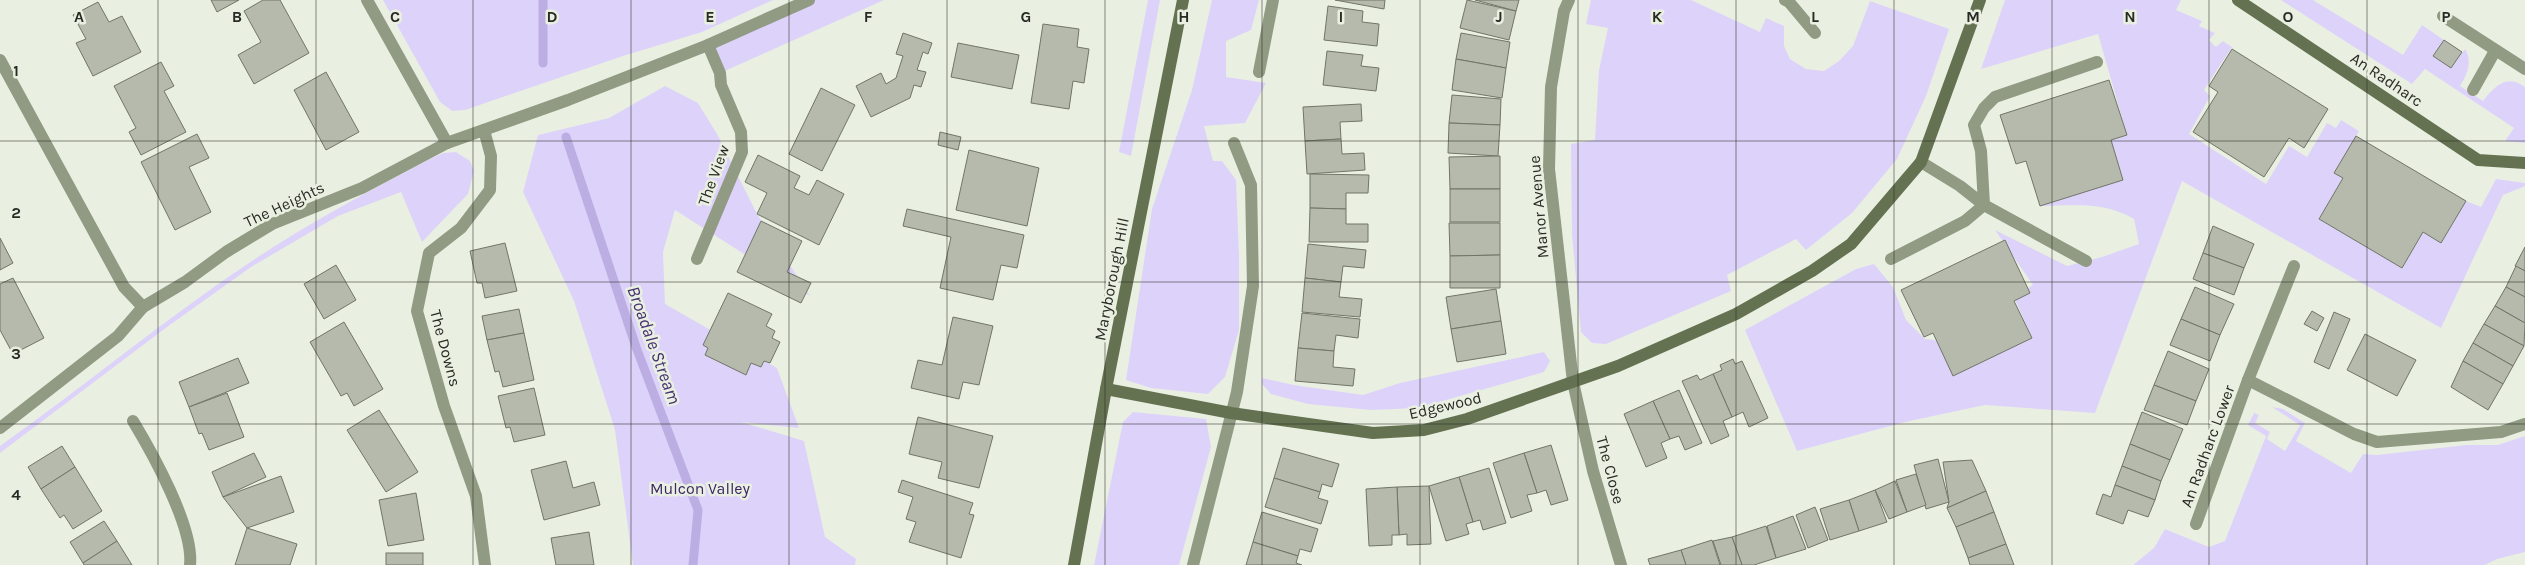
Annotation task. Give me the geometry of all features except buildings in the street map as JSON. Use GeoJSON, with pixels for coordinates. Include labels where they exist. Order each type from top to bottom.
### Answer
{"type":"FeatureCollection","features":[{"type":"Feature","properties":{"kind":"street"},"geometry":{"type":"LineString","coordinates":[[367,0],[447,143]]}},
{"type":"Feature","properties":{"kind":"street"},"geometry":{"type":"LineString","coordinates":[[708,45],[809,0]]}},
{"type":"Feature","properties":{"kind":"street","name":"Maryborough Hill"},"geometry":{"type":"LineString","coordinates":[[1074,565],[1106,388],[1183,0]]}},
{"type":"Feature","properties":{"kind":"street"},"geometry":{"type":"LineString","coordinates":[[1259,72],[1273,0]]}},
{"type":"Feature","properties":{"kind":"street","name":"Manor Avenue"},"geometry":{"type":"LineString","coordinates":[[1569,0],[1564,11],[1551,87],[1549,169],[1573,382]]}},
{"type":"Feature","properties":{"kind":"street"},"geometry":{"type":"LineString","coordinates":[[1785,0],[1789,2],[1815,33]]}},
{"type":"Feature","properties":{"kind":"street"},"geometry":{"type":"LineString","coordinates":[[1980,0],[1921,162],[1960,186],[1984,205],[2086,261]]}},
{"type":"Feature","properties":{"kind":"street","name":"An Radharc"},"geometry":{"type":"LineString","coordinates":[[2238,0],[2478,160],[2525,164]]}},
{"type":"Feature","properties":{"kind":"street"},"geometry":{"type":"LineString","coordinates":[[2443,16],[2525,69]]}},
{"type":"Feature","properties":{"kind":"street","name":"The Heights"},"geometry":{"type":"LineString","coordinates":[[0,428],[118,336],[143,307],[272,224],[362,188],[447,143],[568,100],[708,45]]}},
{"type":"Feature","properties":{"kind":"street","name":"The View"},"geometry":{"type":"LineString","coordinates":[[697,259],[742,152],[741,132],[721,85],[720,73],[708,45]]}},
{"type":"Feature","properties":{"kind":"street"},"geometry":{"type":"LineString","coordinates":[[2473,90],[2495,51]]}},
{"type":"Feature","properties":{"kind":"street"},"geometry":{"type":"LineString","coordinates":[[0,60],[124,287],[143,307]]}},
{"type":"Feature","properties":{"kind":"street"},"geometry":{"type":"LineString","coordinates":[[1984,205],[1981,151],[1974,125],[1984,108],[1995,97],[2097,62]]}},
{"type":"Feature","properties":{"kind":"street","name":"The Downs"},"geometry":{"type":"LineString","coordinates":[[484,130],[491,156],[490,190],[461,228],[429,253],[417,311],[444,406],[476,496],[485,565]]}},
{"type":"Feature","properties":{"kind":"street"},"geometry":{"type":"LineString","coordinates":[[1194,565],[1237,392],[1253,286],[1251,185],[1234,143]]}},
{"type":"Feature","properties":{"kind":"street","name":"Edgewood"},"geometry":{"type":"LineString","coordinates":[[1106,388],[1231,413],[1373,433],[1424,430],[1467,419],[1618,366],[1736,314],[1812,271],[1851,244],[1921,162]]}},
{"type":"Feature","properties":{"kind":"street"},"geometry":{"type":"LineString","coordinates":[[1891,259],[1965,221],[1984,205]]}},
{"type":"Feature","properties":{"kind":"street","name":"An Radharc Lower"},"geometry":{"type":"LineString","coordinates":[[2196,524],[2248,380],[2294,266]]}},
{"type":"Feature","properties":{"kind":"street","name":"An Radharc Lower"},"geometry":{"type":"LineString","coordinates":[[2248,380],[2354,434],[2377,442],[2433,439],[2501,432],[2525,424]]}},
{"type":"Feature","properties":{"kind":"street","name":"The Close"},"geometry":{"type":"LineString","coordinates":[[1573,382],[1594,471],[1621,565]]}},
{"type":"Feature","properties":{"kind":"street"},"geometry":{"type":"LineString","coordinates":[[133,422],[153,454],[185,530],[190,565]]}},
{"type":"Feature","properties":{"kind":"green space"},"geometry":{"type":"Polygon","coordinates":[[[383,0],[773,0],[702,32],[623,56],[465,110],[452,111],[440,102],[383,0]]]}},
{"type":"Feature","properties":{"kind":"green space"},"geometry":{"type":"Polygon","coordinates":[[[809,0],[884,0],[720,73],[708,45],[809,0]]]}},
{"type":"Feature","properties":{"kind":"green space"},"geometry":{"type":"Polygon","coordinates":[[[1148,0],[1160,0],[1131,156],[1119,152],[1148,0]]]}},
{"type":"Feature","properties":{"kind":"green space"},"geometry":{"type":"Polygon","coordinates":[[[1212,0],[1259,0],[1251,30],[1226,41],[1226,77],[1266,83],[1245,123],[1204,126],[1213,161],[1222,161],[1236,180],[1239,255],[1239,330],[1225,377],[1208,394],[1151,388],[1126,380],[1152,209],[1192,90],[1212,0]]]}},
{"type":"Feature","properties":{"kind":"green space"},"geometry":{"type":"Polygon","coordinates":[[[1591,0],[1691,0],[1760,32],[1766,18],[1784,26],[1784,46],[1790,59],[1806,69],[1824,71],[1839,61],[1853,46],[1870,1],[1949,29],[1926,96],[1897,159],[1852,213],[1806,250],[1796,239],[1727,275],[1731,291],[1606,344],[1592,343],[1581,332],[1572,235],[1571,144],[1595,140],[1599,70],[1608,28],[1586,24],[1591,0]]]}},
{"type":"Feature","properties":{"kind":"green space"},"geometry":{"type":"Polygon","coordinates":[[[2005,0],[2181,0],[2176,10],[2202,21],[2199,26],[2215,33],[2209,40],[2216,47],[2223,41],[2232,47],[2204,90],[2210,96],[2189,134],[2266,184],[2289,146],[2307,157],[2327,123],[2336,128],[2341,120],[2359,131],[2335,173],[2343,178],[2319,219],[2402,268],[2423,232],[2441,243],[2466,201],[2481,207],[2496,179],[2525,183],[2525,186],[2503,195],[2441,328],[2182,181],[2095,413],[1985,405],[1905,422],[1797,451],[1745,330],[1856,269],[1874,264],[1893,287],[1906,320],[1925,339],[1935,340],[1962,368],[2031,336],[2014,297],[2033,285],[1995,230],[2067,266],[2102,257],[2139,244],[2134,219],[2122,213],[2100,207],[2077,205],[2040,206],[2123,180],[2111,140],[2127,135],[2098,34],[1981,69],[2005,0]]]}},
{"type":"Feature","properties":{"kind":"green space"},"geometry":{"type":"Polygon","coordinates":[[[2281,0],[2313,0],[2403,55],[2422,25],[2444,40],[2451,68],[2465,49],[2469,63],[2460,86],[2483,101],[2496,87],[2506,82],[2512,81],[2525,87],[2525,143],[2505,141],[2514,128],[2425,69],[2412,84],[2281,0]]]}},
{"type":"Feature","properties":{"kind":"green space","name":"Mulcon Valley"},"geometry":{"type":"Polygon","coordinates":[[[665,86],[698,103],[717,134],[757,214],[810,296],[675,210],[663,252],[665,304],[777,368],[799,428],[741,422],[804,441],[825,537],[856,559],[855,565],[633,565],[615,430],[574,301],[523,192],[538,135],[609,118],[665,86]]]}},
{"type":"Feature","properties":{"kind":"green space"},"geometry":{"type":"Polygon","coordinates":[[[456,152],[470,161],[474,171],[468,194],[422,242],[401,192],[338,216],[251,267],[167,327],[0,453],[0,446],[239,269],[331,213],[426,161],[443,153],[456,152]]]}},
{"type":"Feature","properties":{"kind":"green space"},"geometry":{"type":"Polygon","coordinates":[[[1544,352],[1550,361],[1544,372],[1418,408],[1371,410],[1308,404],[1271,394],[1262,384],[1262,378],[1294,385],[1363,395],[1400,383],[1544,352]]]}},
{"type":"Feature","properties":{"kind":"green space"},"geometry":{"type":"Polygon","coordinates":[[[2272,407],[2283,409],[2305,423],[2296,441],[2351,473],[2363,454],[2377,455],[2466,445],[2498,445],[2525,436],[2525,552],[2497,559],[2485,565],[2133,565],[2154,548],[2165,529],[2209,547],[2225,541],[2266,436],[2248,425],[2254,413],[2259,415],[2255,423],[2270,432],[2267,439],[2285,451],[2300,425],[2272,407]]]}},
{"type":"Feature","properties":{"kind":"green space"},"geometry":{"type":"Polygon","coordinates":[[[1133,412],[1206,419],[1211,447],[1179,565],[1094,565],[1123,422],[1133,412]]]}},
{"type":"Feature","properties":{"kind":"waterway","name":"Broadale Stream"},"geometry":{"type":"LineString","coordinates":[[543,0],[543,63]]}},
{"type":"Feature","properties":{"kind":"waterway","name":"Broadale Stream"},"geometry":{"type":"LineString","coordinates":[[566,137],[636,347],[698,510],[693,565]]}}]}
